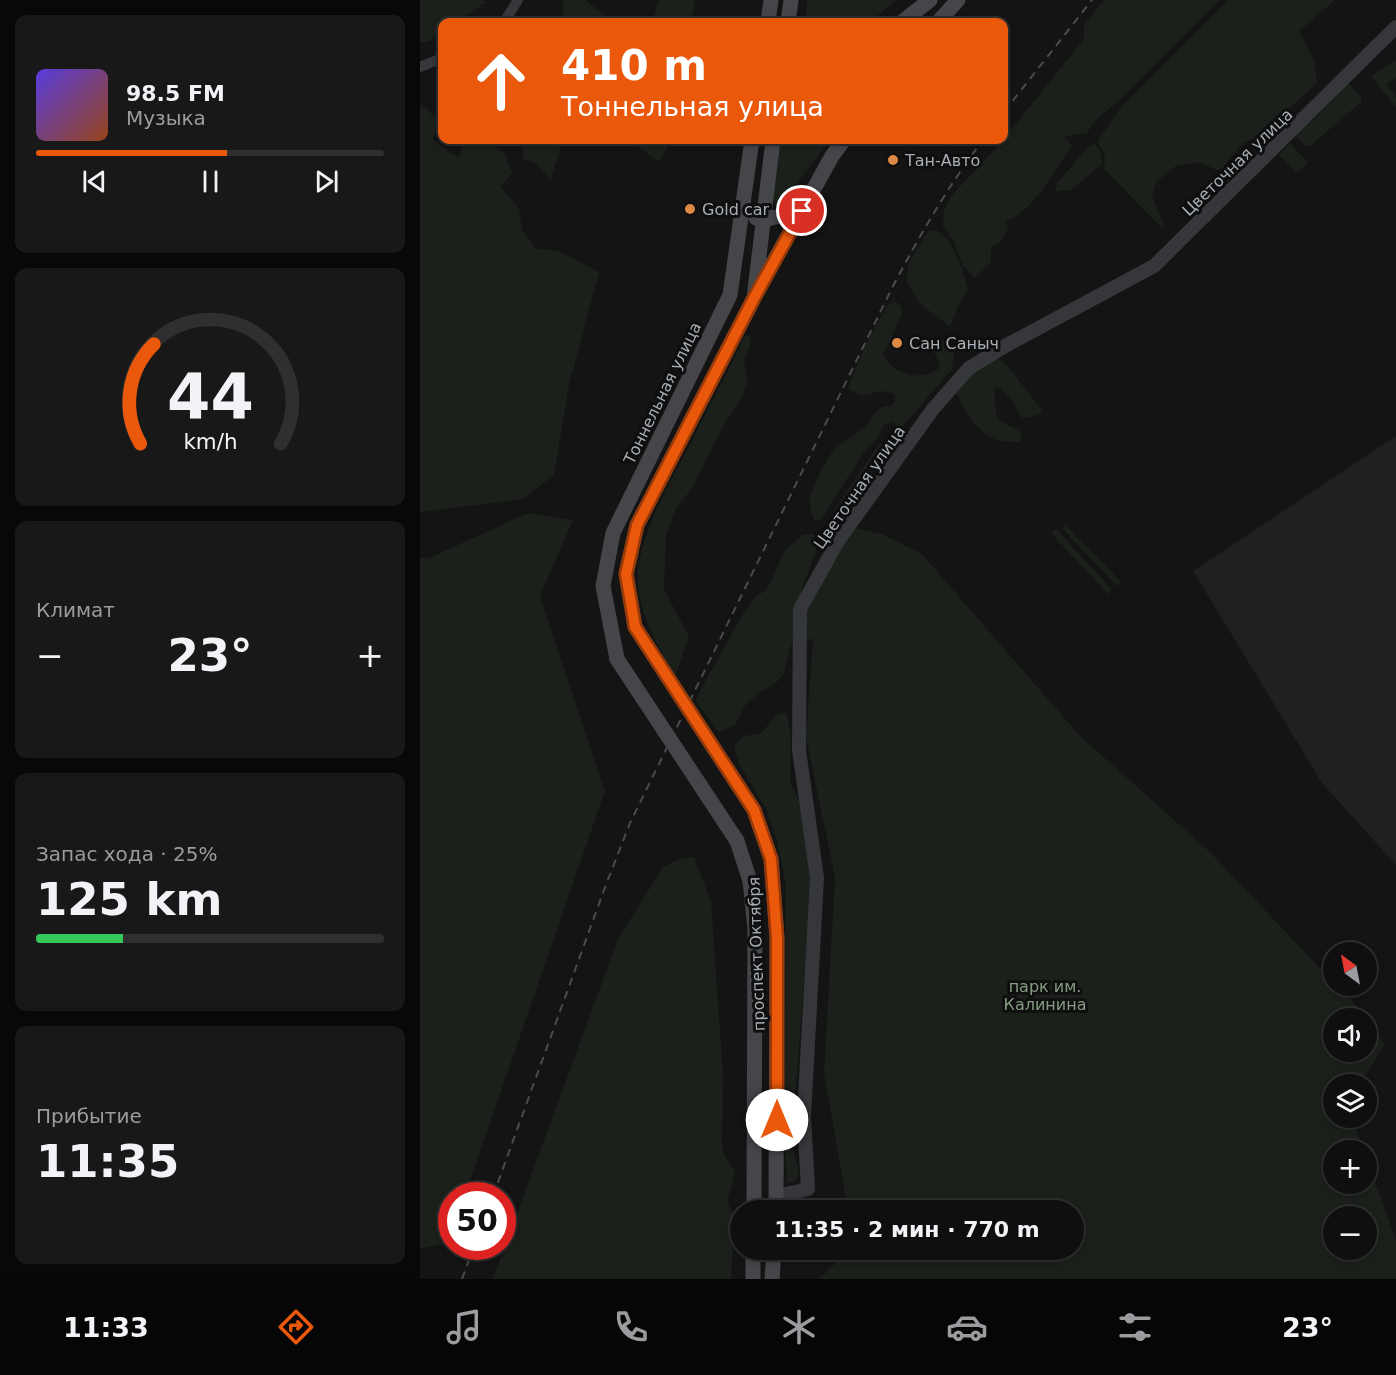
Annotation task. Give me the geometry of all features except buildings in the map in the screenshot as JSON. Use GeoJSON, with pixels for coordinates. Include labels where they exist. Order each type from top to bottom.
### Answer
{"type":"FeatureCollection","features":[{"type":"Feature","properties":{"kind":"main road"},"geometry":{"type":"LineString","coordinates":[[769,18],[771,0]]}},
{"type":"Feature","properties":{"kind":"main road"},"geometry":{"type":"LineString","coordinates":[[789,18],[791,0]]}},
{"type":"Feature","properties":{"kind":"main road"},"geometry":{"type":"LineString","coordinates":[[907,18],[930,0]]}},
{"type":"Feature","properties":{"kind":"main road"},"geometry":{"type":"LineString","coordinates":[[942,18],[958,0]]}},
{"type":"Feature","properties":{"kind":"main road","name":"Тоннельная улица"},"geometry":{"type":"LineString","coordinates":[[617,659],[603,586],[613,533],[730,295],[751,144]]}},
{"type":"Feature","properties":{"kind":"main road"},"geometry":{"type":"LineString","coordinates":[[754,298],[772,144]]}},
{"type":"Feature","properties":{"kind":"main road"},"geometry":{"type":"LineString","coordinates":[[754,298],[832,156],[841,144]]}},
{"type":"Feature","properties":{"kind":"main road"},"geometry":{"type":"LineString","coordinates":[[742,215],[763,220],[802,211]]}},
{"type":"Feature","properties":{"kind":"main road","name":"проспект Октября"},"geometry":{"type":"LineString","coordinates":[[754,298],[637,525],[626,574],[635,627],[754,810],[771,859],[777,938],[777,1200]]}},
{"type":"Feature","properties":{"kind":"main road","name":"проспект Октября"},"geometry":{"type":"LineString","coordinates":[[617,659],[736,841],[750,881],[755,928],[754,1200]]}},
{"type":"Feature","properties":{"kind":"main road"},"geometry":{"type":"LineString","coordinates":[[753,1260],[753,1279]]}},
{"type":"Feature","properties":{"kind":"main road"},"geometry":{"type":"LineString","coordinates":[[772,1279],[773,1260]]}},
{"type":"Feature","properties":{"kind":"street"},"geometry":{"type":"LineString","coordinates":[[507,18],[518,0]]}},
{"type":"Feature","properties":{"kind":"street","name":"Цветочная улица"},"geometry":{"type":"LineString","coordinates":[[784,1200],[808,1189],[804,1116],[817,878],[799,750],[800,609],[838,541],[933,409],[969,368],[1005,346],[1154,266],[1396,27]]}},
{"type":"Feature","properties":{"kind":"street"},"geometry":{"type":"LineString","coordinates":[[420,67],[438,60]]}},
{"type":"Feature","properties":{"kind":"shaded area"},"geometry":{"type":"Polygon","coordinates":[[[1396,436],[1396,865],[1322,783],[1193,571],[1396,436]]]}},
{"type":"Feature","properties":{"kind":"green space"},"geometry":{"type":"Polygon","coordinates":[[[420,0],[481,0],[486,2],[463,18],[438,18],[438,36],[428,42],[420,42],[420,0]]]}},
{"type":"Feature","properties":{"kind":"green space"},"geometry":{"type":"Polygon","coordinates":[[[563,0],[585,0],[609,18],[563,18],[563,0]]]}},
{"type":"Feature","properties":{"kind":"green space"},"geometry":{"type":"Polygon","coordinates":[[[659,0],[695,0],[692,18],[653,18],[659,0]]]}},
{"type":"Feature","properties":{"kind":"green space"},"geometry":{"type":"Polygon","coordinates":[[[807,0],[897,0],[875,18],[806,18],[807,0]]]}},
{"type":"Feature","properties":{"kind":"green space"},"geometry":{"type":"Polygon","coordinates":[[[1104,0],[1219,0],[1115,104],[1096,120],[1086,134],[1064,137],[1072,146],[1034,200],[1016,217],[1006,221],[1008,230],[999,243],[991,247],[991,262],[975,278],[963,266],[954,242],[943,226],[944,210],[950,197],[1000,144],[1008,144],[1008,134],[1084,39],[1084,25],[1104,0]]]}},
{"type":"Feature","properties":{"kind":"green space"},"geometry":{"type":"Polygon","coordinates":[[[1228,0],[1335,0],[1299,31],[1315,63],[1317,83],[1266,130],[1240,146],[1220,171],[1200,163],[1177,165],[1156,182],[1152,197],[1165,226],[1162,228],[1104,169],[1105,156],[1097,141],[1123,105],[1228,0]]]}},
{"type":"Feature","properties":{"kind":"green space"},"geometry":{"type":"Polygon","coordinates":[[[1396,60],[1396,77],[1387,84],[1396,98],[1396,107],[1371,76],[1396,60]]]}},
{"type":"Feature","properties":{"kind":"green space"},"geometry":{"type":"Polygon","coordinates":[[[1345,83],[1349,83],[1361,97],[1361,102],[1310,146],[1305,146],[1296,134],[1308,122],[1312,122],[1335,98],[1335,92],[1345,83]]]}},
{"type":"Feature","properties":{"kind":"green space"},"geometry":{"type":"Polygon","coordinates":[[[420,104],[438,118],[433,140],[458,158],[464,144],[491,144],[504,152],[512,173],[501,187],[519,209],[522,230],[535,248],[559,251],[599,272],[569,385],[554,475],[523,499],[420,512],[420,104]]]}},
{"type":"Feature","properties":{"kind":"green space"},"geometry":{"type":"Polygon","coordinates":[[[1290,143],[1308,163],[1296,173],[1279,155],[1290,143]]]}},
{"type":"Feature","properties":{"kind":"green space"},"geometry":{"type":"Polygon","coordinates":[[[521,144],[562,144],[551,179],[535,163],[524,159],[521,144]]]}},
{"type":"Feature","properties":{"kind":"green space"},"geometry":{"type":"Polygon","coordinates":[[[634,144],[669,144],[659,162],[634,144]]]}},
{"type":"Feature","properties":{"kind":"green space"},"geometry":{"type":"Polygon","coordinates":[[[780,144],[827,144],[781,204],[776,206],[773,202],[780,144]]]}},
{"type":"Feature","properties":{"kind":"green space"},"geometry":{"type":"Polygon","coordinates":[[[1095,144],[1100,150],[1103,163],[1071,190],[1055,192],[1057,183],[1090,145],[1095,144]]]}},
{"type":"Feature","properties":{"kind":"green space"},"geometry":{"type":"Polygon","coordinates":[[[934,230],[941,233],[952,246],[968,291],[960,302],[950,327],[918,302],[906,280],[909,263],[928,231],[934,230]]]}},
{"type":"Feature","properties":{"kind":"green space"},"geometry":{"type":"Polygon","coordinates":[[[893,301],[900,305],[902,314],[883,355],[888,362],[909,374],[932,373],[939,368],[933,349],[934,345],[944,340],[949,343],[954,355],[952,369],[900,429],[892,422],[883,426],[879,436],[866,449],[820,521],[814,520],[810,498],[830,455],[863,428],[878,410],[895,402],[895,395],[887,392],[863,395],[849,389],[867,343],[887,307],[893,301]]]}},
{"type":"Feature","properties":{"kind":"green space"},"geometry":{"type":"Polygon","coordinates":[[[744,336],[749,336],[751,342],[744,362],[748,379],[742,398],[726,421],[692,488],[676,509],[666,535],[664,589],[689,637],[675,676],[655,639],[640,598],[638,570],[641,554],[658,507],[744,336]]]}},
{"type":"Feature","properties":{"kind":"green space"},"geometry":{"type":"Polygon","coordinates":[[[997,358],[1006,364],[1042,410],[1039,415],[1022,418],[1011,399],[1000,388],[994,389],[995,407],[999,420],[1021,432],[1023,435],[1019,442],[996,440],[984,433],[969,416],[955,390],[975,369],[997,358]]]}},
{"type":"Feature","properties":{"kind":"green space"},"geometry":{"type":"Polygon","coordinates":[[[886,443],[888,447],[838,519],[833,519],[833,512],[879,444],[886,443]]]}},
{"type":"Feature","properties":{"kind":"green space"},"geometry":{"type":"Polygon","coordinates":[[[528,513],[573,520],[540,596],[605,791],[470,1182],[438,1182],[438,1245],[420,1249],[420,558],[429,558],[528,513]]]}},
{"type":"Feature","properties":{"kind":"green space"},"geometry":{"type":"Polygon","coordinates":[[[1065,525],[1121,582],[1117,586],[1062,528],[1065,525]]]}},
{"type":"Feature","properties":{"kind":"green space","name":"парк им. Калинина"},"geometry":{"type":"Polygon","coordinates":[[[852,527],[882,534],[922,554],[1079,735],[1210,852],[1323,971],[1323,996],[1347,996],[1359,1008],[1323,1008],[1323,1062],[1374,1062],[1366,1074],[1323,1074],[1323,1128],[1356,1128],[1360,1140],[1323,1140],[1323,1194],[1377,1194],[1377,1187],[1396,1241],[1396,1279],[819,1279],[839,1260],[1084,1260],[1084,1200],[846,1200],[824,1073],[835,878],[806,737],[813,638],[810,640],[804,638],[806,608],[852,527]]]}},
{"type":"Feature","properties":{"kind":"green space"},"geometry":{"type":"Polygon","coordinates":[[[1056,529],[1112,590],[1108,594],[1051,533],[1056,529]]]}},
{"type":"Feature","properties":{"kind":"green space"},"geometry":{"type":"Polygon","coordinates":[[[813,534],[820,539],[795,609],[793,639],[784,673],[776,683],[746,704],[734,726],[718,732],[696,701],[701,689],[744,612],[755,597],[766,590],[785,550],[803,535],[813,534]]]}},
{"type":"Feature","properties":{"kind":"green space"},"geometry":{"type":"Polygon","coordinates":[[[787,713],[791,740],[790,783],[800,802],[812,872],[793,1127],[789,1133],[799,1173],[795,1183],[787,1182],[784,1131],[786,886],[777,841],[766,809],[739,764],[734,746],[743,736],[760,734],[778,714],[787,713]]]}},
{"type":"Feature","properties":{"kind":"green space"},"geometry":{"type":"Polygon","coordinates":[[[694,857],[711,901],[723,1075],[722,1146],[724,1155],[735,1171],[727,1202],[730,1208],[731,1279],[493,1279],[500,1260],[516,1260],[516,1216],[618,939],[663,867],[680,859],[694,857]]]}},
{"type":"Feature","properties":{"kind":"green space","name":"парк им. Калинина"},"geometry":{"type":"Polygon","coordinates":[[[1377,1033],[1385,1045],[1377,1057],[1377,1033]]]}},
{"type":"Feature","properties":{"kind":"railway"},"geometry":{"type":"LineString","coordinates":[[1008,107],[1092,0]]}},
{"type":"Feature","properties":{"kind":"railway"},"geometry":{"type":"LineString","coordinates":[[498,1182],[630,823],[893,286],[935,211],[980,144]]}},
{"type":"Feature","properties":{"kind":"railway"},"geometry":{"type":"LineString","coordinates":[[462,1279],[469,1260]]}},
{"type":"Feature","properties":{"kind":"place","name":"Тан-Авто"},"geometry":{"type":"Point","coordinates":[893,160]}},
{"type":"Feature","properties":{"kind":"place","name":"Gold car"},"geometry":{"type":"Point","coordinates":[690,209]}},
{"type":"Feature","properties":{"kind":"place","name":"Сан Саныч"},"geometry":{"type":"Point","coordinates":[897,343]}},
{"type":"Feature","properties":{"kind":"route"},"geometry":{"type":"LineString","coordinates":[[777,1120],[777,938],[771,859],[754,810],[635,627],[626,574],[637,525],[754,298],[802,211]]}}]}
